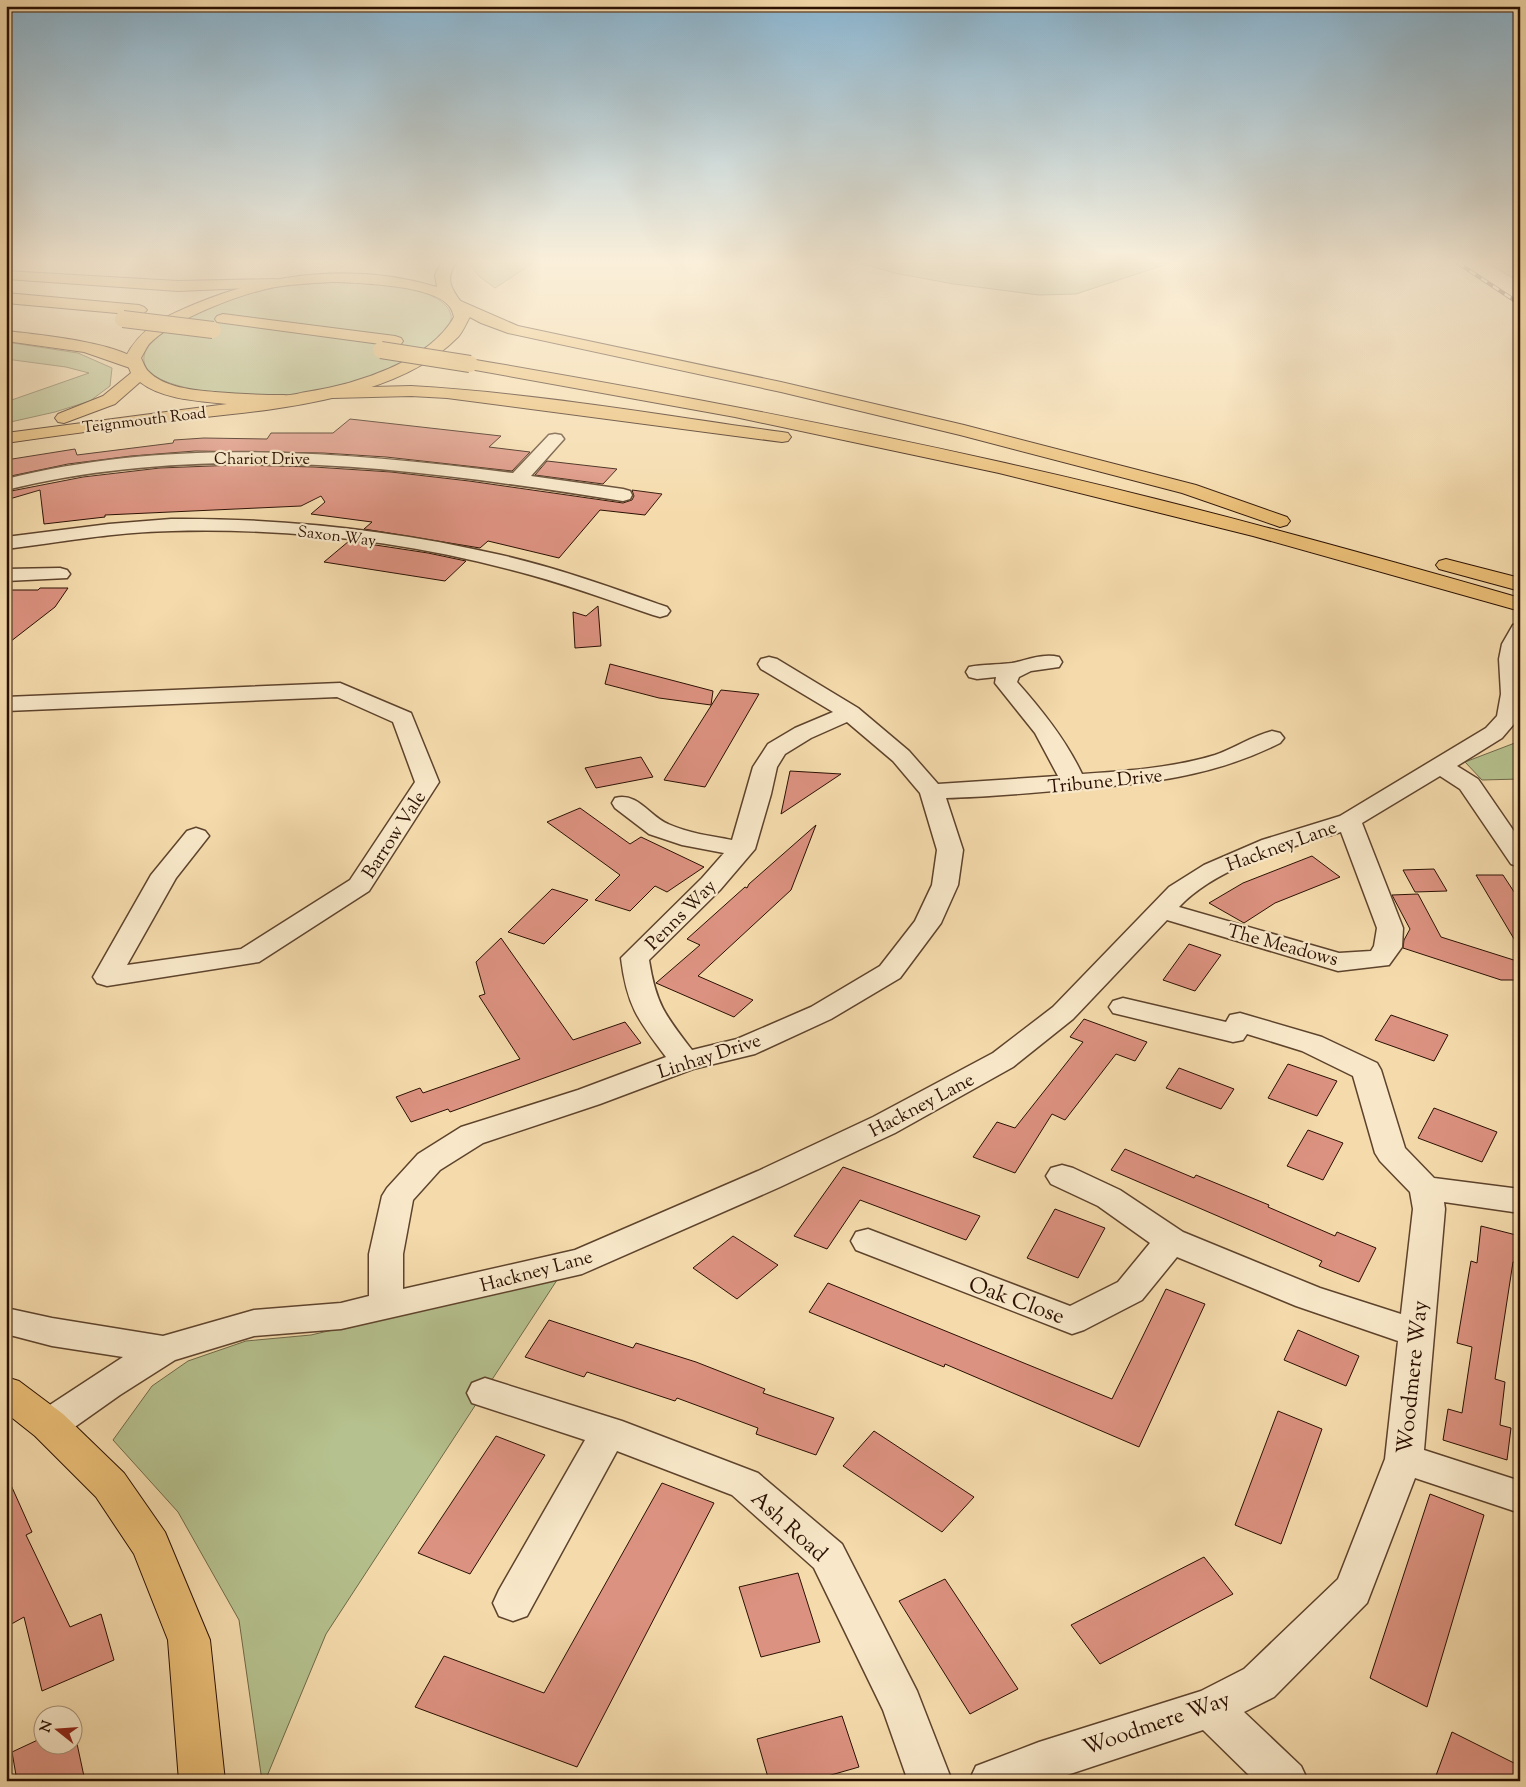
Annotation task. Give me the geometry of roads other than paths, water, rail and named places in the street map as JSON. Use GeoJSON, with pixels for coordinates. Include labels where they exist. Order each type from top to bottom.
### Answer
{"type":"FeatureCollection","features":[{"type":"Feature","properties":{"kind":"main road"},"geometry":{"type":"LineString","coordinates":[[86,346],[112,354],[161,386],[188,394],[281,400],[333,393],[411,391],[447,393],[667,420],[912,458],[1069,491],[1182,511]]}},
{"type":"Feature","properties":{"kind":"main road"},"geometry":{"type":"LineString","coordinates":[[136,369],[134,354],[139,346]]}},
{"type":"Feature","properties":{"kind":"main road"},"geometry":{"type":"LineString","coordinates":[[358,346],[476,359],[708,392],[907,431],[1280,520],[1520,585]]}},
{"type":"Feature","properties":{"kind":"main road"},"geometry":{"type":"LineString","coordinates":[[419,346],[629,391],[864,436],[1182,511],[1520,606]]}},
{"type":"Feature","properties":{"kind":"main road"},"geometry":{"type":"LineString","coordinates":[[333,393],[381,378],[415,362],[435,346]]}},
{"type":"Feature","properties":{"kind":"main road"},"geometry":{"type":"LineString","coordinates":[[591,346],[781,387],[964,430],[1189,489],[1280,520]]}},
{"type":"Feature","properties":{"kind":"main road","name":"Teignmouth Road"},"geometry":{"type":"LineString","coordinates":[[6,431],[49,422],[95,407],[120,392],[136,369]]}},
{"type":"Feature","properties":{"kind":"main road","name":"Teignmouth Road"},"geometry":{"type":"LineString","coordinates":[[6,438],[86,426],[243,407],[281,400]]}},
{"type":"Feature","properties":{"kind":"main road"},"geometry":{"type":"LineString","coordinates":[[6,1392],[49,1425],[110,1485],[151,1546],[189,1640],[202,1781]]}},
{"type":"Feature","properties":{"kind":"street"},"geometry":{"type":"LineString","coordinates":[[519,478],[555,440]]}},
{"type":"Feature","properties":{"kind":"street","name":"Chariot Drive"},"geometry":{"type":"LineString","coordinates":[[6,484],[80,468],[169,460],[238,457],[303,458],[389,464],[519,478],[623,495]]}},
{"type":"Feature","properties":{"kind":"street","name":"Saxon Way"},"geometry":{"type":"LineString","coordinates":[[6,543],[106,529],[172,525],[317,531],[398,542],[501,561],[575,582],[660,611]]}},
{"type":"Feature","properties":{"kind":"street"},"geometry":{"type":"LineString","coordinates":[[6,575],[60,574]]}},
{"type":"Feature","properties":{"kind":"street","name":"Hackney Lane"},"geometry":{"type":"LineString","coordinates":[[49,1425],[163,1350],[254,1324],[341,1316],[582,1261],[770,1179],[884,1124],[1003,1060],[1063,1013],[1178,893],[1212,870],[1271,845],[1350,821],[1494,733],[1508,718],[1512,694],[1510,659],[1513,644],[1520,629]]}},
{"type":"Feature","properties":{"kind":"street"},"geometry":{"type":"LineString","coordinates":[[977,672],[1016,669],[1032,664],[1051,662]]}},
{"type":"Feature","properties":{"kind":"street","name":"Linhay Drive"},"geometry":{"type":"LineString","coordinates":[[386,1306],[386,1254],[398,1196],[430,1162],[472,1135],[589,1097],[685,1061],[745,1047],[821,1013],[890,972],[928,923],[945,886],[950,850],[932,792],[902,756],[850,713],[769,664]]}},
{"type":"Feature","properties":{"kind":"street"},"geometry":{"type":"LineString","coordinates":[[1016,669],[1007,677],[1006,683],[1046,731],[1059,751],[1073,782]]}},
{"type":"Feature","properties":{"kind":"street","name":"Barrow Vale"},"geometry":{"type":"LineString","coordinates":[[6,704],[340,690],[403,718],[427,782],[360,885],[249,956],[107,977],[164,875],[196,836]]}},
{"type":"Feature","properties":{"kind":"street","name":"Penns Way"},"geometry":{"type":"LineString","coordinates":[[685,1061],[651,1017],[639,987],[635,958],[711,884],[742,849],[760,794],[765,767],[776,749],[803,733],[850,713]]}},
{"type":"Feature","properties":{"kind":"street","name":"Tribune Drive"},"geometry":{"type":"LineString","coordinates":[[932,792],[1047,786],[1073,782],[1154,776],[1183,771],[1238,755],[1272,738]]}},
{"type":"Feature","properties":{"kind":"street"},"geometry":{"type":"LineString","coordinates":[[1441,766],[1469,784],[1520,859]]}},
{"type":"Feature","properties":{"kind":"street"},"geometry":{"type":"LineString","coordinates":[[624,803],[658,829],[692,840],[742,849]]}},
{"type":"Feature","properties":{"kind":"street","name":"The Meadows"},"geometry":{"type":"LineString","coordinates":[[1160,910],[1338,962],[1378,959],[1388,947],[1390,928],[1350,821]]}},
{"type":"Feature","properties":{"kind":"street"},"geometry":{"type":"LineString","coordinates":[[1123,1007],[1233,1033],[1240,1022],[1312,1044],[1366,1070],[1391,1153],[1426,1188],[1520,1201]]}},
{"type":"Feature","properties":{"kind":"street"},"geometry":{"type":"LineString","coordinates":[[1062,1176],[1109,1198],[1171,1241],[1308,1297],[1417,1333]]}},
{"type":"Feature","properties":{"kind":"street","name":"Woodmere Way"},"geometry":{"type":"LineString","coordinates":[[991,1781],[1039,1763],[1210,1708],[1259,1683],[1353,1590],[1404,1458],[1429,1209],[1426,1188]]}},
{"type":"Feature","properties":{"kind":"street","name":"Oak Close"},"geometry":{"type":"LineString","coordinates":[[868,1242],[1072,1321],[1130,1291],[1171,1241]]}},
{"type":"Feature","properties":{"kind":"street","name":"Hackney Lane"},"geometry":{"type":"LineString","coordinates":[[6,1321],[52,1332],[163,1350]]}},
{"type":"Feature","properties":{"kind":"street","name":"Ash Road"},"geometry":{"type":"LineString","coordinates":[[486,1393],[609,1432],[745,1484],[828,1556],[902,1705],[930,1781]]}},
{"type":"Feature","properties":{"kind":"street"},"geometry":{"type":"LineString","coordinates":[[513,1603],[609,1432]]}},
{"type":"Feature","properties":{"kind":"street"},"geometry":{"type":"LineString","coordinates":[[1404,1458],[1520,1497]]}},
{"type":"Feature","properties":{"kind":"street"},"geometry":{"type":"LineString","coordinates":[[1210,1708],[1286,1781]]}}]}
